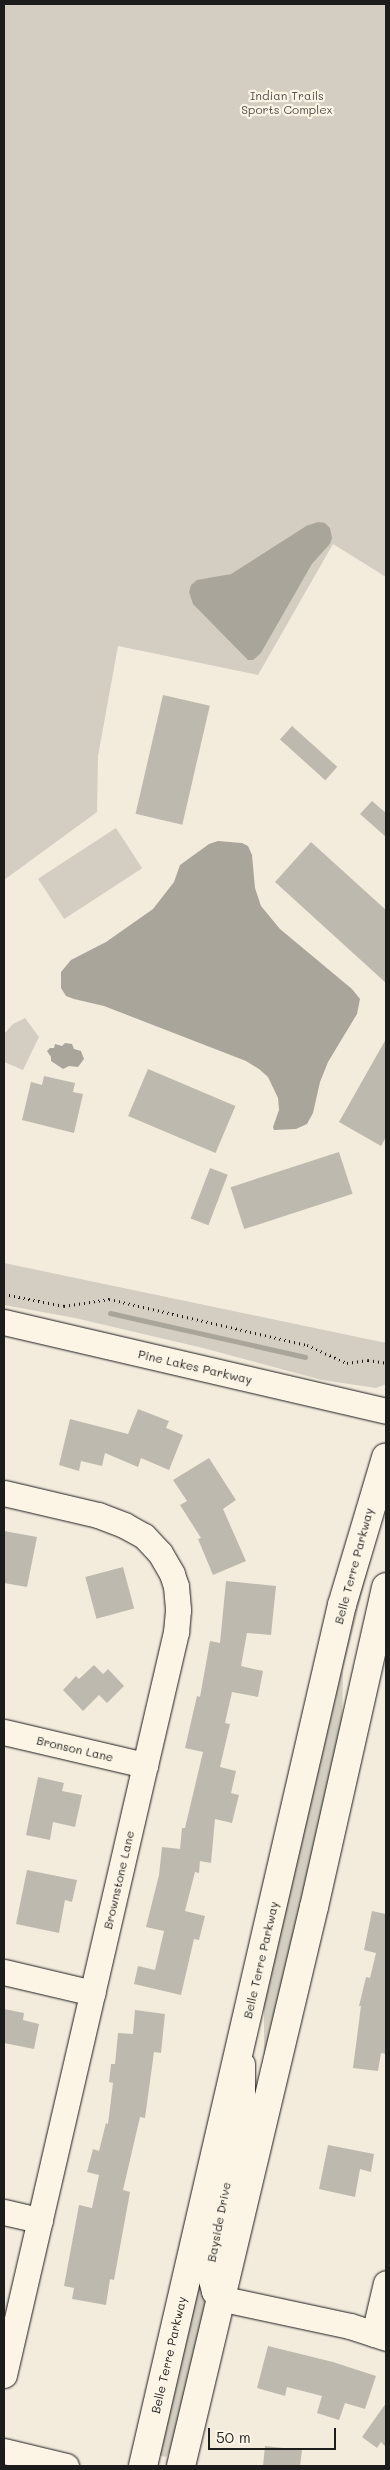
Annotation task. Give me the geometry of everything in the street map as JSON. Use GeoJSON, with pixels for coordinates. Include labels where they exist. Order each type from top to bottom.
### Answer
{"type":"FeatureCollection","features":[{"type":"Feature","properties":{"kind":"main road","name":"Belle Terre Parkway"},"geometry":{"type":"LineString","coordinates":[[144,2466],[342,1606],[386,1456]]}},
{"type":"Feature","properties":{"kind":"main road"},"geometry":{"type":"LineString","coordinates":[[180,2466],[314,1907],[386,1587]]}},
{"type":"Feature","properties":{"kind":"street","name":"Pine Lakes Parkway"},"geometry":{"type":"LineString","coordinates":[[4,1322],[386,1412]]}},
{"type":"Feature","properties":{"kind":"street","name":"Brownstone Lane"},"geometry":{"type":"LineString","coordinates":[[4,1493],[113,1520],[144,1536],[166,1563],[176,1586],[177,1621],[146,1766],[4,2375]]}},
{"type":"Feature","properties":{"kind":"street","name":"Bronson Lane"},"geometry":{"type":"LineString","coordinates":[[4,1732],[146,1766]]}},
{"type":"Feature","properties":{"kind":"street"},"geometry":{"type":"LineString","coordinates":[[4,1972],[93,1993]]}},
{"type":"Feature","properties":{"kind":"street","name":"Bayside Drive"},"geometry":{"type":"LineString","coordinates":[[219,2298],[212,2284],[210,2267],[242,2109],[241,2046]]}},
{"type":"Feature","properties":{"kind":"street"},"geometry":{"type":"LineString","coordinates":[[4,2212],[40,2220]]}},
{"type":"Feature","properties":{"kind":"street"},"geometry":{"type":"LineString","coordinates":[[219,2298],[350,2326],[380,2336],[386,2283]]}},
{"type":"Feature","properties":{"kind":"street"},"geometry":{"type":"LineString","coordinates":[[4,2451],[66,2466]]}},
{"type":"Feature","properties":{"kind":"path"},"geometry":{"type":"LineString","coordinates":[[4,1294],[64,1306],[109,1300],[307,1345],[347,1363],[368,1360],[386,1363]]}},
{"type":"Feature","properties":{"kind":"green space","name":"Indian Trails Sports Complex"},"geometry":{"type":"Polygon","coordinates":[[[4,4],[386,4],[386,577],[333,544],[258,675],[118,646],[98,756],[97,812],[4,880],[4,4]],[[306,526],[231,574],[209,579],[261,653],[312,564],[330,544],[306,526]]]}},
{"type":"Feature","properties":{"kind":"green space"},"geometry":{"type":"Polygon","coordinates":[[[116,828],[142,868],[64,919],[38,879],[116,828]]]}},
{"type":"Feature","properties":{"kind":"green space"},"geometry":{"type":"Polygon","coordinates":[[[25,1018],[39,1037],[23,1070],[4,1062],[4,1034],[13,1024],[25,1018]]]}},
{"type":"Feature","properties":{"kind":"green space"},"geometry":{"type":"Polygon","coordinates":[[[4,1263],[386,1343],[386,1384],[376,1388],[322,1380],[203,1348],[75,1318],[4,1305],[4,1263]]]}},
{"type":"Feature","properties":{"kind":"green space"},"geometry":{"type":"Polygon","coordinates":[[[382,1499],[385,1500],[343,1670],[342,1729],[264,2060],[264,2002],[382,1499]]]}},
{"type":"Feature","properties":{"kind":"green space"},"geometry":{"type":"Polygon","coordinates":[[[202,2262],[212,2296],[174,2445],[166,2457],[158,2455],[202,2262]]]}},
{"type":"Feature","properties":{"kind":"shaded area"},"geometry":{"type":"Polygon","coordinates":[[[318,522],[325,523],[330,528],[332,538],[330,544],[312,564],[261,653],[253,660],[248,660],[193,604],[189,592],[191,585],[197,580],[231,574],[306,526],[318,522]]]}},
{"type":"Feature","properties":{"kind":"shaded area"},"geometry":{"type":"Polygon","coordinates":[[[218,841],[242,843],[248,846],[252,855],[255,888],[261,906],[280,929],[352,989],[360,999],[357,1014],[328,1062],[320,1082],[313,1113],[307,1124],[296,1129],[274,1130],[273,1127],[279,1110],[278,1098],[268,1077],[246,1061],[104,1006],[66,996],[61,988],[61,972],[71,960],[106,942],[153,909],[174,882],[180,865],[209,844],[218,841]]]}},
{"type":"Feature","properties":{"kind":"shaded area"},"geometry":{"type":"Polygon","coordinates":[[[65,1043],[72,1044],[74,1049],[81,1051],[84,1059],[78,1067],[69,1066],[63,1069],[51,1061],[47,1051],[50,1048],[54,1048],[55,1044],[62,1046],[65,1043]]]}},
{"type":"Feature","properties":{"kind":"building"},"geometry":{"type":"Polygon","coordinates":[[[163,695],[210,706],[182,825],[136,814],[163,695]]]}},
{"type":"Feature","properties":{"kind":"building"},"geometry":{"type":"Polygon","coordinates":[[[292,726],[337,767],[325,780],[280,739],[292,726]]]}},
{"type":"Feature","properties":{"kind":"building"},"geometry":{"type":"Polygon","coordinates":[[[372,801],[386,813],[386,837],[360,814],[372,801]]]}},
{"type":"Feature","properties":{"kind":"building"},"geometry":{"type":"Polygon","coordinates":[[[311,842],[386,910],[386,983],[275,882],[311,842]]]}},
{"type":"Feature","properties":{"kind":"building"},"geometry":{"type":"Polygon","coordinates":[[[386,1039],[386,1137],[381,1146],[339,1122],[386,1039]]]}},
{"type":"Feature","properties":{"kind":"building"},"geometry":{"type":"Polygon","coordinates":[[[148,1069],[235,1106],[216,1153],[128,1116],[148,1069]]]}},
{"type":"Feature","properties":{"kind":"building"},"geometry":{"type":"Polygon","coordinates":[[[44,1076],[75,1083],[73,1092],[83,1094],[74,1133],[22,1120],[31,1082],[42,1085],[44,1076]]]}},
{"type":"Feature","properties":{"kind":"building"},"geometry":{"type":"Polygon","coordinates":[[[339,1152],[353,1194],[244,1229],[231,1187],[339,1152]]]}},
{"type":"Feature","properties":{"kind":"building"},"geometry":{"type":"Polygon","coordinates":[[[210,1168],[228,1175],[208,1225],[191,1218],[210,1168]]]}},
{"type":"Feature","properties":{"kind":"building"},"geometry":{"type":"Polygon","coordinates":[[[138,1409],[169,1421],[166,1428],[183,1435],[169,1470],[141,1458],[138,1467],[105,1453],[102,1466],[81,1461],[79,1471],[59,1465],[70,1419],[128,1434],[138,1409]]]}},
{"type":"Feature","properties":{"kind":"building"},"geometry":{"type":"Polygon","coordinates":[[[209,1458],[236,1500],[223,1509],[246,1561],[213,1575],[198,1539],[201,1538],[180,1505],[187,1501],[173,1480],[209,1458]]]}},
{"type":"Feature","properties":{"kind":"building"},"geometry":{"type":"Polygon","coordinates":[[[4,1531],[37,1537],[27,1587],[4,1583],[4,1531]]]}},
{"type":"Feature","properties":{"kind":"building"},"geometry":{"type":"Polygon","coordinates":[[[123,1567],[134,1609],[96,1619],[85,1577],[123,1567]]]}},
{"type":"Feature","properties":{"kind":"building"},"geometry":{"type":"Polygon","coordinates":[[[226,1581],[276,1586],[271,1635],[247,1633],[241,1666],[263,1671],[258,1697],[232,1692],[225,1723],[230,1724],[220,1767],[236,1771],[231,1793],[239,1795],[232,1823],[215,1819],[211,1863],[200,1861],[199,1873],[195,1872],[185,1911],[205,1916],[199,1940],[194,1939],[181,1995],[134,1984],[138,1966],[155,1970],[164,1931],[146,1927],[159,1875],[162,1847],[180,1849],[182,1828],[185,1828],[203,1752],[185,1748],[197,1696],[200,1697],[210,1641],[220,1643],[226,1581]]]}},
{"type":"Feature","properties":{"kind":"building"},"geometry":{"type":"Polygon","coordinates":[[[94,1665],[103,1674],[108,1669],[124,1686],[107,1703],[99,1695],[83,1711],[63,1690],[76,1676],[79,1679],[94,1665]]]}},
{"type":"Feature","properties":{"kind":"building"},"geometry":{"type":"Polygon","coordinates":[[[38,1777],[64,1783],[62,1791],[82,1795],[75,1827],[53,1822],[50,1840],[26,1835],[38,1777]]]}},
{"type":"Feature","properties":{"kind":"building"},"geometry":{"type":"Polygon","coordinates":[[[27,1870],[77,1880],[72,1902],[65,1900],[59,1933],[16,1924],[27,1870]]]}},
{"type":"Feature","properties":{"kind":"building"},"geometry":{"type":"Polygon","coordinates":[[[372,1911],[386,1914],[386,2054],[381,2053],[378,2071],[353,2068],[361,2006],[359,2006],[366,1977],[370,1978],[376,1953],[364,1950],[372,1911]]]}},
{"type":"Feature","properties":{"kind":"building"},"geometry":{"type":"Polygon","coordinates":[[[4,2009],[24,2013],[23,2020],[39,2024],[34,2049],[4,2043],[4,2009]]]}},
{"type":"Feature","properties":{"kind":"building"},"geometry":{"type":"Polygon","coordinates":[[[135,2010],[165,2014],[161,2053],[154,2052],[145,2118],[140,2117],[123,2190],[130,2192],[114,2280],[110,2279],[106,2305],[72,2299],[74,2288],[64,2286],[79,2205],[92,2208],[99,2175],[87,2172],[93,2149],[99,2151],[106,2123],[108,2124],[113,2083],[109,2082],[111,2064],[115,2064],[118,2033],[133,2034],[135,2010]]]}},
{"type":"Feature","properties":{"kind":"building"},"geometry":{"type":"Polygon","coordinates":[[[328,2145],[374,2154],[371,2172],[360,2169],[355,2197],[319,2189],[328,2145]]]}},
{"type":"Feature","properties":{"kind":"building"},"geometry":{"type":"Polygon","coordinates":[[[268,2346],[333,2362],[376,2376],[365,2409],[345,2403],[339,2420],[317,2413],[322,2396],[287,2387],[285,2396],[257,2388],[268,2346]]]}},
{"type":"Feature","properties":{"kind":"building"},"geometry":{"type":"Polygon","coordinates":[[[386,2403],[386,2447],[381,2442],[377,2448],[362,2437],[386,2403]]]}},
{"type":"Feature","properties":{"kind":"building"},"geometry":{"type":"Polygon","coordinates":[[[265,2446],[302,2450],[300,2466],[263,2466],[265,2446]]]}},
{"type":"Feature","properties":{"kind":"waterway"},"geometry":{"type":"LineString","coordinates":[[110,1313],[305,1357]]}}]}
